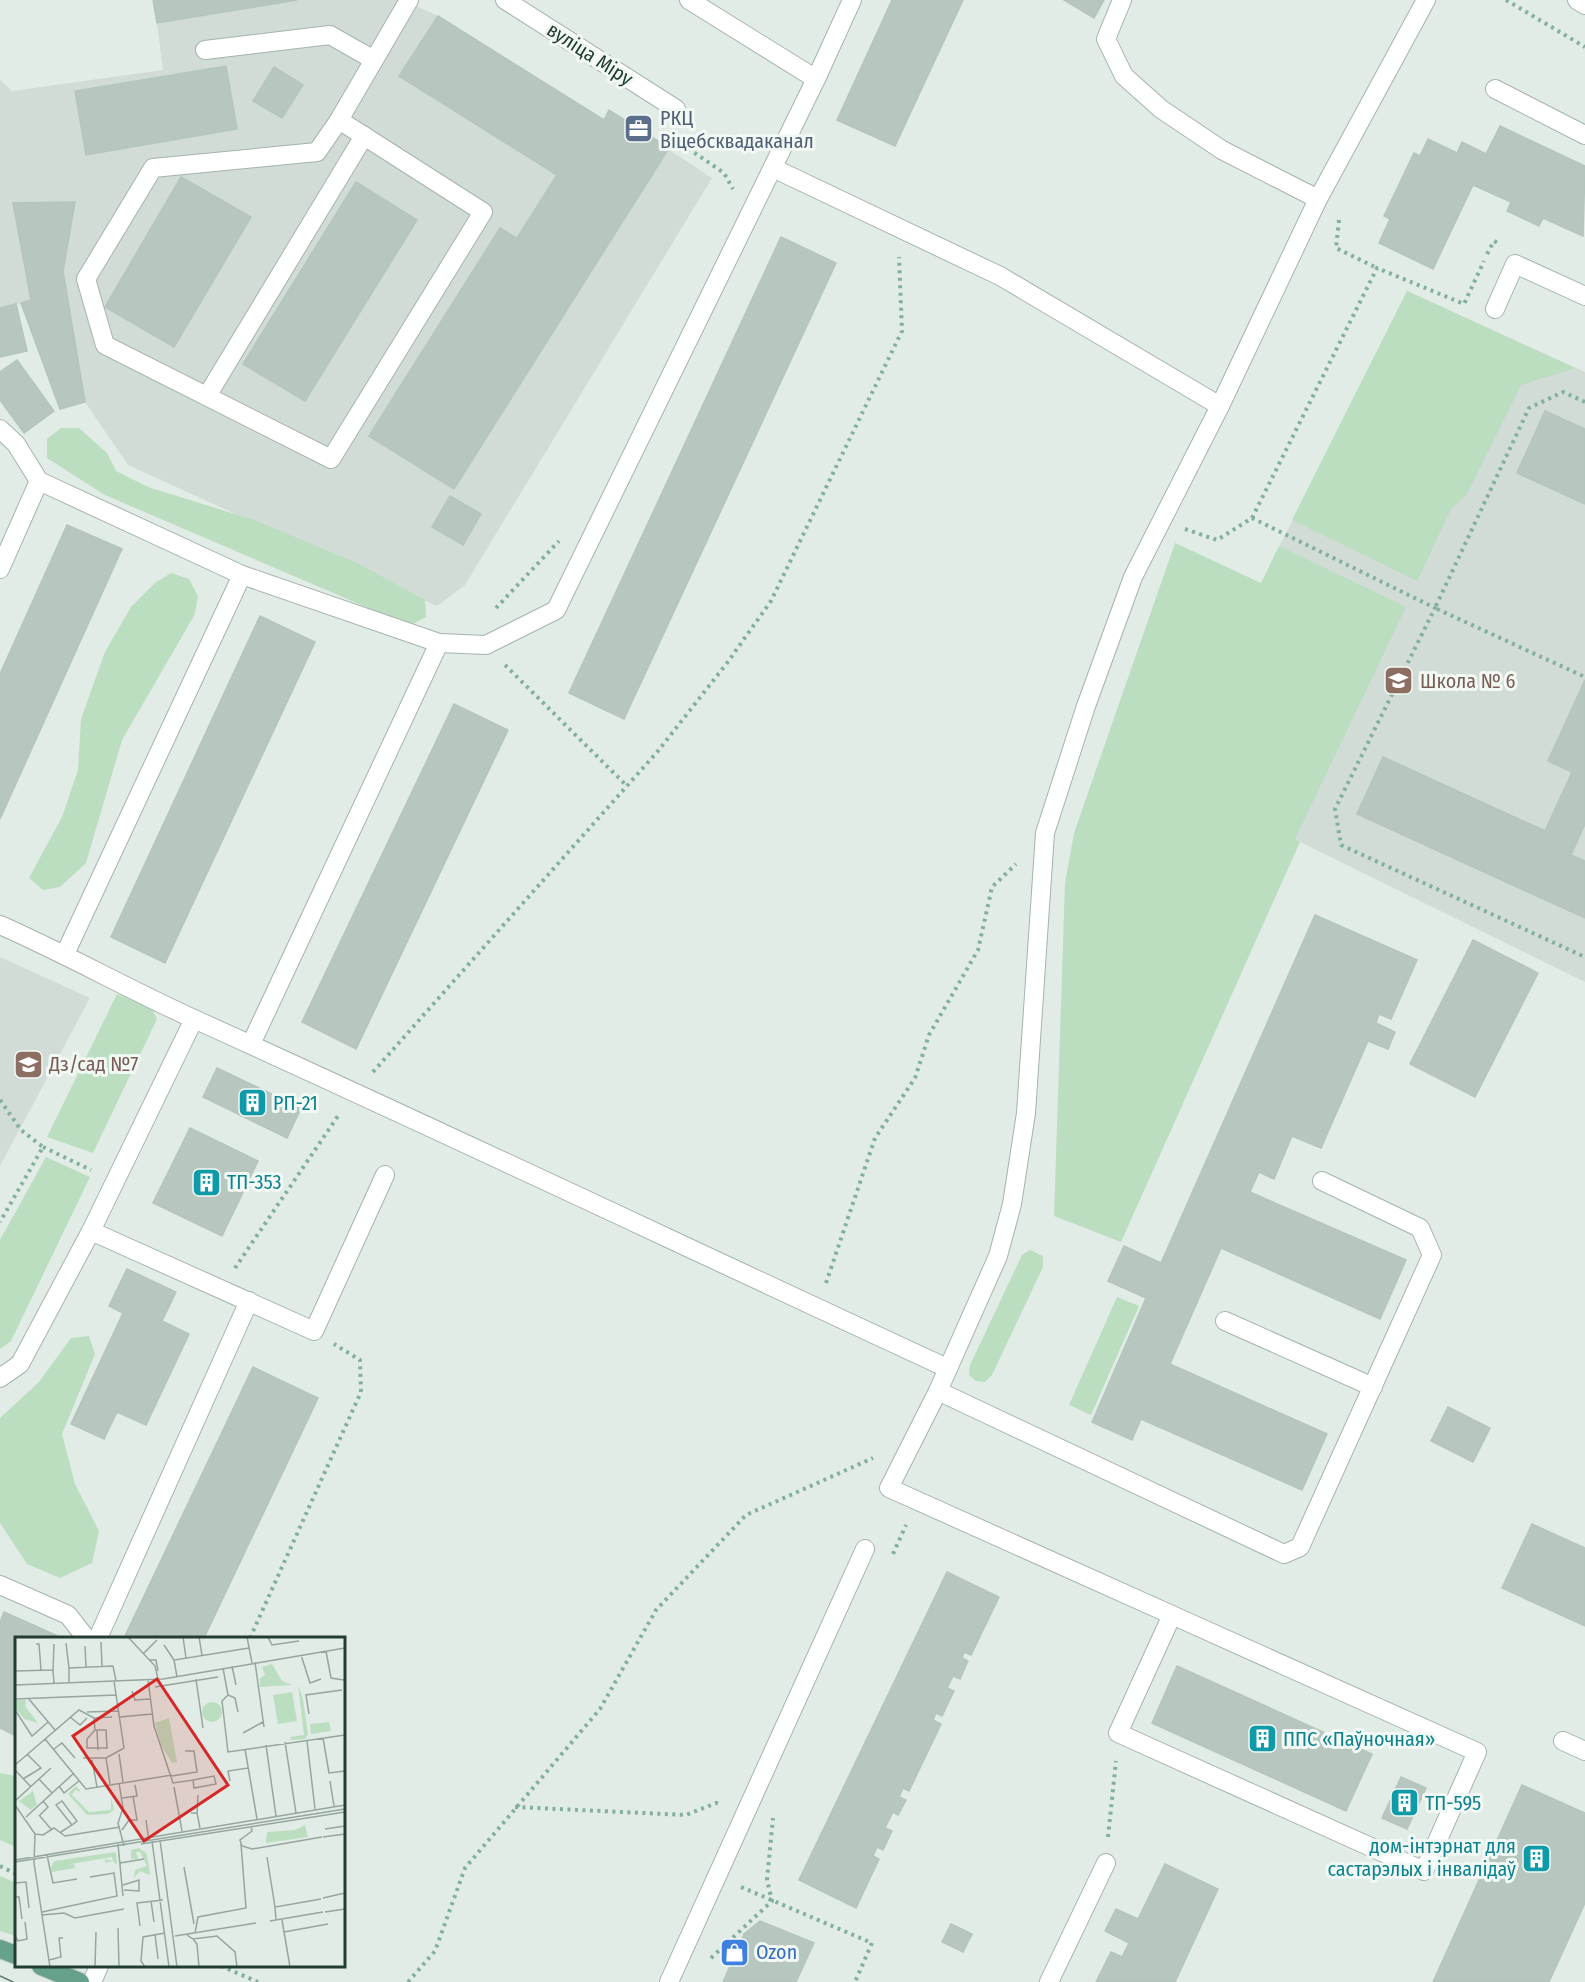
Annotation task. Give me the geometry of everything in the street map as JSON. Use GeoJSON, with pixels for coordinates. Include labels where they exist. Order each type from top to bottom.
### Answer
{"type":"FeatureCollection","features":[{"type":"Feature","properties":{"kind":"main road"},"geometry":{"type":"LineString","coordinates":[[0,1948],[15,1955]]}},
{"type":"Feature","properties":{"kind":"main road"},"geometry":{"type":"LineString","coordinates":[[45,1967],[80,1982]]}},
{"type":"Feature","properties":{"kind":"street"},"geometry":{"type":"LineString","coordinates":[[339,120],[483,212],[331,459],[105,345],[86,279],[153,168],[317,152],[339,120],[409,0]]}},
{"type":"Feature","properties":{"kind":"street","name":"вуліца Міру"},"geometry":{"type":"LineString","coordinates":[[505,0],[676,109]]}},
{"type":"Feature","properties":{"kind":"street"},"geometry":{"type":"LineString","coordinates":[[689,0],[816,79]]}},
{"type":"Feature","properties":{"kind":"street"},"geometry":{"type":"LineString","coordinates":[[0,429],[16,444],[39,481],[242,575],[439,643],[486,645],[556,610],[816,79],[852,0]]}},
{"type":"Feature","properties":{"kind":"street"},"geometry":{"type":"LineString","coordinates":[[1122,0],[1106,39],[1124,76],[1161,109],[1222,150],[1318,199]]}},
{"type":"Feature","properties":{"kind":"street"},"geometry":{"type":"LineString","coordinates":[[1172,1615],[1118,1733],[1424,1871],[1477,1752],[1172,1615],[889,1488],[938,1391],[998,1256],[1012,1204],[1026,1113],[1046,833],[1086,706],[1133,578],[1220,406],[1318,199],[1426,0]]}},
{"type":"Feature","properties":{"kind":"street"},"geometry":{"type":"LineString","coordinates":[[1577,0],[1585,5]]}},
{"type":"Feature","properties":{"kind":"street"},"geometry":{"type":"LineString","coordinates":[[205,50],[330,35],[374,60]]}},
{"type":"Feature","properties":{"kind":"street"},"geometry":{"type":"LineString","coordinates":[[1495,89],[1585,135]]}},
{"type":"Feature","properties":{"kind":"street"},"geometry":{"type":"LineString","coordinates":[[207,396],[364,136]]}},
{"type":"Feature","properties":{"kind":"street"},"geometry":{"type":"LineString","coordinates":[[772,168],[1000,276],[1220,406]]}},
{"type":"Feature","properties":{"kind":"street"},"geometry":{"type":"LineString","coordinates":[[1495,309],[1515,264],[1585,296]]}},
{"type":"Feature","properties":{"kind":"street"},"geometry":{"type":"LineString","coordinates":[[0,569],[39,481]]}},
{"type":"Feature","properties":{"kind":"street"},"geometry":{"type":"LineString","coordinates":[[65,954],[242,575]]}},
{"type":"Feature","properties":{"kind":"street"},"geometry":{"type":"LineString","coordinates":[[251,1044],[439,643]]}},
{"type":"Feature","properties":{"kind":"street"},"geometry":{"type":"LineString","coordinates":[[0,925],[65,954],[194,1019],[356,1091],[948,1368]]}},
{"type":"Feature","properties":{"kind":"street"},"geometry":{"type":"LineString","coordinates":[[0,1378],[20,1364],[91,1231],[194,1019]]}},
{"type":"Feature","properties":{"kind":"street"},"geometry":{"type":"LineString","coordinates":[[91,1231],[314,1330],[385,1175]]}},
{"type":"Feature","properties":{"kind":"street"},"geometry":{"type":"LineString","coordinates":[[938,1391],[1284,1554],[1300,1547],[1432,1255],[1420,1228],[1322,1181]]}},
{"type":"Feature","properties":{"kind":"street"},"geometry":{"type":"LineString","coordinates":[[98,1637],[249,1301]]}},
{"type":"Feature","properties":{"kind":"street"},"geometry":{"type":"LineString","coordinates":[[1225,1321],[1373,1388]]}},
{"type":"Feature","properties":{"kind":"street"},"geometry":{"type":"LineString","coordinates":[[669,1982],[865,1549]]}},
{"type":"Feature","properties":{"kind":"street"},"geometry":{"type":"LineString","coordinates":[[0,1585],[68,1615],[85,1637]]}},
{"type":"Feature","properties":{"kind":"street"},"geometry":{"type":"LineString","coordinates":[[1563,1741],[1585,1751]]}},
{"type":"Feature","properties":{"kind":"street"},"geometry":{"type":"LineString","coordinates":[[1049,1982],[1106,1863]]}},
{"type":"Feature","properties":{"kind":"street"},"geometry":{"type":"LineString","coordinates":[[92,1982],[98,1967]]}},
{"type":"Feature","properties":{"kind":"path"},"geometry":{"type":"LineString","coordinates":[[1506,0],[1585,47]]}},
{"type":"Feature","properties":{"kind":"path"},"geometry":{"type":"LineString","coordinates":[[676,109],[686,147],[724,173],[736,195]]}},
{"type":"Feature","properties":{"kind":"path"},"geometry":{"type":"LineString","coordinates":[[1340,216],[1336,248],[1464,304],[1494,241],[1504,245]]}},
{"type":"Feature","properties":{"kind":"path"},"geometry":{"type":"LineString","coordinates":[[222,1288],[356,1091],[627,786],[727,663],[771,601],[902,331],[898,226]]}},
{"type":"Feature","properties":{"kind":"path"},"geometry":{"type":"LineString","coordinates":[[1162,520],[1217,540],[1252,518],[1377,267]]}},
{"type":"Feature","properties":{"kind":"path"},"geometry":{"type":"LineString","coordinates":[[1585,402],[1563,392],[1529,408],[1435,608],[1335,809],[1341,845],[1585,957]]}},
{"type":"Feature","properties":{"kind":"path"},"geometry":{"type":"LineString","coordinates":[[1252,518],[1435,608],[1585,678]]}},
{"type":"Feature","properties":{"kind":"path"},"geometry":{"type":"LineString","coordinates":[[486,645],[627,786]]}},
{"type":"Feature","properties":{"kind":"path"},"geometry":{"type":"LineString","coordinates":[[818,1308],[874,1138],[915,1078],[929,1035],[978,950],[992,887],[1046,833]]}},
{"type":"Feature","properties":{"kind":"path"},"geometry":{"type":"LineString","coordinates":[[0,1100],[21,1130],[43,1147],[93,1170]]}},
{"type":"Feature","properties":{"kind":"path"},"geometry":{"type":"LineString","coordinates":[[0,1222],[43,1147]]}},
{"type":"Feature","properties":{"kind":"path"},"geometry":{"type":"LineString","coordinates":[[250,1637],[361,1392],[360,1360],[314,1330]]}},
{"type":"Feature","properties":{"kind":"path"},"geometry":{"type":"LineString","coordinates":[[408,1982],[435,1951],[465,1868],[600,1709],[656,1610],[746,1515],[913,1440]]}},
{"type":"Feature","properties":{"kind":"path"},"geometry":{"type":"LineString","coordinates":[[1106,1863],[1118,1733]]}},
{"type":"Feature","properties":{"kind":"path"},"geometry":{"type":"LineString","coordinates":[[515,1807],[686,1815],[716,1803],[747,1809],[775,1818],[767,1880],[772,1900]]}},
{"type":"Feature","properties":{"kind":"path"},"geometry":{"type":"LineString","coordinates":[[0,1866],[15,1874]]}},
{"type":"Feature","properties":{"kind":"path"},"geometry":{"type":"LineString","coordinates":[[736,1884],[872,1943],[855,1982]]}},
{"type":"Feature","properties":{"kind":"path"},"geometry":{"type":"LineString","coordinates":[[704,1965],[772,1900]]}},
{"type":"Feature","properties":{"kind":"path"},"geometry":{"type":"LineString","coordinates":[[225,1967],[258,1982]]}},
{"type":"Feature","properties":{"kind":"shaded area"},"geometry":{"type":"Polygon","coordinates":[[[297,0],[403,0],[438,16],[603,120],[609,110],[712,178],[465,585],[437,606],[128,465],[85,402],[60,409],[21,303],[0,308],[0,80],[12,91],[163,70],[157,23],[297,0]]]}},
{"type":"Feature","properties":{"kind":"shaded area","name":"Школа № 6"},"geometry":{"type":"Polygon","coordinates":[[[1407,291],[1585,372],[1585,982],[1300,842],[1163,779],[1407,291]]]}},
{"type":"Feature","properties":{"kind":"shaded area","name":"Дз/сад №7"},"geometry":{"type":"Polygon","coordinates":[[[0,957],[90,998],[0,1166],[0,957]]]}},
{"type":"Feature","properties":{"kind":"green space"},"geometry":{"type":"Polygon","coordinates":[[[1407,291],[1575,368],[1521,385],[1467,494],[1451,509],[1417,581],[1292,520],[1407,291]]]}},
{"type":"Feature","properties":{"kind":"green space"},"geometry":{"type":"Polygon","coordinates":[[[61,428],[79,428],[107,453],[116,471],[148,487],[254,520],[357,563],[425,600],[426,617],[411,625],[394,619],[105,495],[47,458],[47,439],[61,428]]]}},
{"type":"Feature","properties":{"kind":"green space"},"geometry":{"type":"Polygon","coordinates":[[[1175,543],[1261,583],[1279,546],[1406,607],[1295,839],[1300,842],[1121,1242],[1054,1216],[1065,883],[1074,833],[1175,543]]]}},
{"type":"Feature","properties":{"kind":"green space"},"geometry":{"type":"Polygon","coordinates":[[[171,573],[189,579],[198,596],[195,614],[122,740],[86,863],[60,887],[43,890],[29,878],[62,817],[78,770],[81,719],[105,652],[131,607],[155,583],[171,573]]]}},
{"type":"Feature","properties":{"kind":"green space"},"geometry":{"type":"Polygon","coordinates":[[[117,994],[152,1008],[157,1019],[93,1153],[47,1137],[117,994]]]}},
{"type":"Feature","properties":{"kind":"green space"},"geometry":{"type":"Polygon","coordinates":[[[46,1157],[90,1177],[11,1341],[0,1349],[0,1240],[46,1157]]]}},
{"type":"Feature","properties":{"kind":"green space"},"geometry":{"type":"Polygon","coordinates":[[[1030,1250],[1043,1256],[1043,1267],[992,1375],[985,1382],[976,1381],[969,1375],[970,1365],[1022,1255],[1030,1250]]]}},
{"type":"Feature","properties":{"kind":"green space"},"geometry":{"type":"Polygon","coordinates":[[[1117,1297],[1139,1306],[1091,1415],[1069,1405],[1117,1297]]]}},
{"type":"Feature","properties":{"kind":"green space"},"geometry":{"type":"Polygon","coordinates":[[[89,1336],[95,1354],[62,1434],[75,1484],[99,1531],[92,1563],[60,1578],[27,1564],[0,1523],[0,1418],[39,1382],[71,1338],[89,1336]]]}},
{"type":"Feature","properties":{"kind":"green space"},"geometry":{"type":"Polygon","coordinates":[[[0,1773],[15,1776],[15,1847],[0,1840],[0,1773]]]}},
{"type":"Feature","properties":{"kind":"green space"},"geometry":{"type":"Polygon","coordinates":[[[0,1876],[15,1883],[15,1936],[0,1931],[0,1876]]]}},
{"type":"Feature","properties":{"kind":"building"},"geometry":{"type":"Polygon","coordinates":[[[153,0],[297,0],[157,23],[153,0]]]}},
{"type":"Feature","properties":{"kind":"building"},"geometry":{"type":"Polygon","coordinates":[[[892,0],[963,0],[895,146],[837,120],[892,0]]]}},
{"type":"Feature","properties":{"kind":"building"},"geometry":{"type":"Polygon","coordinates":[[[1064,0],[1104,0],[1094,18],[1064,0]]]}},
{"type":"Feature","properties":{"kind":"building"},"geometry":{"type":"Polygon","coordinates":[[[438,16],[604,120],[609,110],[669,148],[585,281],[517,238],[557,175],[399,76],[438,16]]]}},
{"type":"Feature","properties":{"kind":"building"},"geometry":{"type":"Polygon","coordinates":[[[226,66],[237,129],[86,155],[75,91],[226,66]]]}},
{"type":"Feature","properties":{"kind":"building"},"geometry":{"type":"Polygon","coordinates":[[[274,67],[303,85],[282,118],[253,101],[274,67]]]}},
{"type":"Feature","properties":{"kind":"building"},"geometry":{"type":"Polygon","coordinates":[[[1500,126],[1585,166],[1583,236],[1543,218],[1539,226],[1507,211],[1511,202],[1473,185],[1433,269],[1379,243],[1390,219],[1384,216],[1414,153],[1420,156],[1428,139],[1457,153],[1462,142],[1486,154],[1500,126]]]}},
{"type":"Feature","properties":{"kind":"building"},"geometry":{"type":"Polygon","coordinates":[[[181,177],[251,217],[174,347],[105,307],[181,177]]]}},
{"type":"Feature","properties":{"kind":"building"},"geometry":{"type":"Polygon","coordinates":[[[356,182],[417,220],[305,401],[243,364],[356,182]]]}},
{"type":"Feature","properties":{"kind":"building"},"geometry":{"type":"Polygon","coordinates":[[[75,202],[63,271],[85,402],[60,409],[21,303],[31,300],[13,203],[75,202]]]}},
{"type":"Feature","properties":{"kind":"building"},"geometry":{"type":"Polygon","coordinates":[[[500,228],[585,281],[454,489],[369,436],[500,228]]]}},
{"type":"Feature","properties":{"kind":"building"},"geometry":{"type":"Polygon","coordinates":[[[781,237],[836,263],[624,719],[569,693],[781,237]]]}},
{"type":"Feature","properties":{"kind":"building"},"geometry":{"type":"Polygon","coordinates":[[[16,304],[27,351],[0,357],[0,308],[16,304]]]}},
{"type":"Feature","properties":{"kind":"building"},"geometry":{"type":"Polygon","coordinates":[[[17,360],[54,411],[24,433],[0,400],[0,372],[17,360]]]}},
{"type":"Feature","properties":{"kind":"building"},"geometry":{"type":"Polygon","coordinates":[[[1545,411],[1585,429],[1585,504],[1517,473],[1545,411]]]}},
{"type":"Feature","properties":{"kind":"building"},"geometry":{"type":"Polygon","coordinates":[[[450,496],[481,514],[463,545],[432,527],[450,496]]]}},
{"type":"Feature","properties":{"kind":"building"},"geometry":{"type":"Polygon","coordinates":[[[67,525],[122,549],[0,819],[0,674],[67,525]]]}},
{"type":"Feature","properties":{"kind":"building"},"geometry":{"type":"Polygon","coordinates":[[[260,616],[315,642],[165,963],[111,937],[260,616]]]}},
{"type":"Feature","properties":{"kind":"building"},"geometry":{"type":"Polygon","coordinates":[[[1585,680],[1585,824],[1571,855],[1585,861],[1585,918],[1357,814],[1383,757],[1545,831],[1572,772],[1548,761],[1585,680]]]}},
{"type":"Feature","properties":{"kind":"building"},"geometry":{"type":"Polygon","coordinates":[[[454,704],[508,730],[356,1049],[302,1022],[454,704]]]}},
{"type":"Feature","properties":{"kind":"building"},"geometry":{"type":"Polygon","coordinates":[[[1315,915],[1417,960],[1391,1019],[1379,1014],[1376,1023],[1395,1032],[1388,1049],[1368,1041],[1321,1148],[1292,1136],[1274,1179],[1259,1172],[1250,1192],[1406,1260],[1380,1319],[1221,1248],[1170,1364],[1327,1434],[1302,1490],[1141,1419],[1132,1440],[1092,1422],[1146,1298],[1108,1281],[1124,1246],[1161,1263],[1315,915]]]}},
{"type":"Feature","properties":{"kind":"building"},"geometry":{"type":"Polygon","coordinates":[[[1473,940],[1538,973],[1475,1097],[1410,1064],[1473,940]]]}},
{"type":"Feature","properties":{"kind":"building","name":"РП-21"},"geometry":{"type":"Polygon","coordinates":[[[217,1068],[301,1108],[287,1138],[203,1097],[217,1068]]]}},
{"type":"Feature","properties":{"kind":"building","name":"ТП-353"},"geometry":{"type":"Polygon","coordinates":[[[190,1128],[258,1161],[222,1236],[153,1203],[190,1128]]]}},
{"type":"Feature","properties":{"kind":"building"},"geometry":{"type":"Polygon","coordinates":[[[127,1269],[176,1292],[162,1321],[189,1334],[146,1425],[117,1412],[104,1439],[71,1424],[123,1313],[109,1306],[127,1269]]]}},
{"type":"Feature","properties":{"kind":"building"},"geometry":{"type":"Polygon","coordinates":[[[253,1367],[318,1398],[204,1637],[124,1637],[253,1367]]]}},
{"type":"Feature","properties":{"kind":"building"},"geometry":{"type":"Polygon","coordinates":[[[1448,1407],[1490,1428],[1473,1462],[1431,1441],[1448,1407]]]}},
{"type":"Feature","properties":{"kind":"building"},"geometry":{"type":"Polygon","coordinates":[[[1532,1524],[1585,1548],[1585,1626],[1502,1588],[1532,1524]]]}},
{"type":"Feature","properties":{"kind":"building"},"geometry":{"type":"Polygon","coordinates":[[[947,1572],[999,1597],[971,1655],[964,1652],[962,1658],[968,1661],[960,1679],[953,1676],[947,1688],[954,1691],[942,1716],[936,1713],[933,1720],[941,1724],[909,1791],[903,1788],[899,1797],[906,1800],[898,1815],[893,1812],[885,1828],[892,1831],[883,1850],[877,1847],[873,1856],[879,1859],[856,1908],[799,1880],[947,1572]]]}},
{"type":"Feature","properties":{"kind":"building"},"geometry":{"type":"Polygon","coordinates":[[[4,1612],[60,1637],[15,1637],[15,1736],[0,1728],[0,1622],[4,1612]]]}},
{"type":"Feature","properties":{"kind":"building","name":"ППС «Паўночная»"},"geometry":{"type":"Polygon","coordinates":[[[1177,1666],[1372,1754],[1346,1811],[1152,1723],[1177,1666]]]}},
{"type":"Feature","properties":{"kind":"building","name":"ТП-595"},"geometry":{"type":"Polygon","coordinates":[[[1401,1777],[1426,1788],[1407,1829],[1382,1818],[1401,1777]]]}},
{"type":"Feature","properties":{"kind":"building","name":"дом-інтэрнат для састарэлых і інвалідаў"},"geometry":{"type":"Polygon","coordinates":[[[1522,1785],[1585,1813],[1585,1903],[1549,1982],[1433,1982],[1522,1785]]]}},
{"type":"Feature","properties":{"kind":"building"},"geometry":{"type":"Polygon","coordinates":[[[1165,1864],[1218,1889],[1175,1982],[1096,1982],[1111,1952],[1122,1957],[1129,1943],[1105,1931],[1116,1909],[1138,1919],[1165,1864]]]}},
{"type":"Feature","properties":{"kind":"building"},"geometry":{"type":"Polygon","coordinates":[[[760,1921],[814,1943],[796,1982],[723,1982],[744,1934],[760,1921]]]}},
{"type":"Feature","properties":{"kind":"building"},"geometry":{"type":"Polygon","coordinates":[[[951,1924],[972,1934],[963,1952],[942,1942],[951,1924]]]}},
{"type":"Feature","properties":{"kind":"tram line"},"geometry":{"type":"LineString","coordinates":[[0,1976],[13,1982]]}},
{"type":"Feature","properties":{"kind":"place","name":"РКЦ Віцебсквадаканал"},"geometry":{"type":"Point","coordinates":[639,129]}},
{"type":"Feature","properties":{"kind":"place","name":"Школа № 6"},"geometry":{"type":"Point","coordinates":[1399,681]}},
{"type":"Feature","properties":{"kind":"place","name":"Дз/сад №7"},"geometry":{"type":"Point","coordinates":[28,1064]}},
{"type":"Feature","properties":{"kind":"place","name":"РП-21"},"geometry":{"type":"Point","coordinates":[252,1103]}},
{"type":"Feature","properties":{"kind":"place","name":"ТП-353"},"geometry":{"type":"Point","coordinates":[206,1182]}},
{"type":"Feature","properties":{"kind":"place","name":"ППС «Паўночная»"},"geometry":{"type":"Point","coordinates":[1262,1739]}},
{"type":"Feature","properties":{"kind":"place","name":"ТП-595"},"geometry":{"type":"Point","coordinates":[1404,1803]}},
{"type":"Feature","properties":{"kind":"place","name":"дом-інтэрнат для састарэлых і інвалідаў"},"geometry":{"type":"Point","coordinates":[1537,1858]}},
{"type":"Feature","properties":{"kind":"place","name":"Ozon"},"geometry":{"type":"Point","coordinates":[735,1952]}}]}
